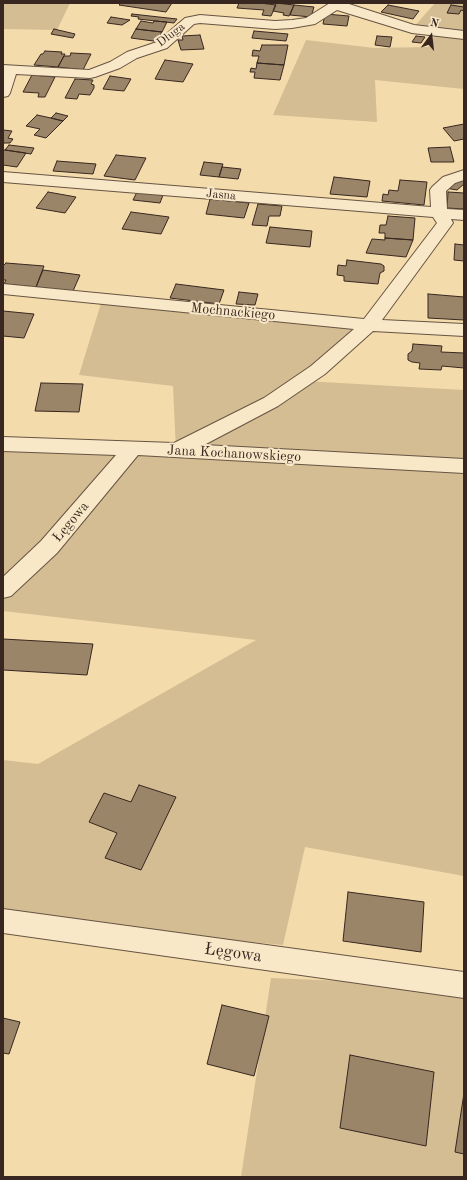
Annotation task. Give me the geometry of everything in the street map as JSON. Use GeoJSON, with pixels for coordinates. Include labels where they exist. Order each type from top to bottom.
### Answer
{"type":"FeatureCollection","features":[{"type":"Feature","properties":{"kind":"street"},"geometry":{"type":"LineString","coordinates":[[338,4],[412,29],[464,34]]}},
{"type":"Feature","properties":{"kind":"street","name":"Długa"},"geometry":{"type":"LineString","coordinates":[[6,69],[90,74],[115,66],[132,55],[162,45],[190,21],[200,20],[275,25],[292,24],[310,21],[338,4]]}},
{"type":"Feature","properties":{"kind":"street"},"geometry":{"type":"LineString","coordinates":[[3,93],[6,69]]}},
{"type":"Feature","properties":{"kind":"street"},"geometry":{"type":"LineString","coordinates":[[176,450],[271,402],[318,370],[346,348],[369,325],[445,223],[439,213],[438,190],[449,180],[464,175]]}},
{"type":"Feature","properties":{"kind":"street","name":"Jasna"},"geometry":{"type":"LineString","coordinates":[[3,177],[464,215]]}},
{"type":"Feature","properties":{"kind":"street","name":"Mochnackiego"},"geometry":{"type":"LineString","coordinates":[[3,289],[102,300],[369,325],[464,330]]}},
{"type":"Feature","properties":{"kind":"street","name":"Jana Kochanowskiego"},"geometry":{"type":"LineString","coordinates":[[3,444],[176,450],[464,466]]}},
{"type":"Feature","properties":{"kind":"street","name":"Łęgowa"},"geometry":{"type":"LineString","coordinates":[[3,590],[49,548],[133,448]]}},
{"type":"Feature","properties":{"kind":"street","name":"Łęgowa"},"geometry":{"type":"LineString","coordinates":[[3,921],[464,985]]}},
{"type":"Feature","properties":{"kind":"shaded area"},"geometry":{"type":"Polygon","coordinates":[[[3,3],[70,3],[57,30],[3,29],[3,3]]]}},
{"type":"Feature","properties":{"kind":"shaded area"},"geometry":{"type":"Polygon","coordinates":[[[435,3],[464,3],[464,89],[375,80],[377,122],[273,115],[306,40],[374,48],[428,47],[437,32],[412,29],[435,3]]]}},
{"type":"Feature","properties":{"kind":"shaded area"},"geometry":{"type":"Polygon","coordinates":[[[102,300],[372,320],[304,381],[464,390],[464,876],[305,847],[283,945],[3,919],[3,760],[38,764],[256,640],[3,611],[3,444],[176,450],[173,386],[79,375],[102,300]]]}},
{"type":"Feature","properties":{"kind":"shaded area"},"geometry":{"type":"Polygon","coordinates":[[[271,978],[464,986],[464,1177],[241,1177],[271,978]]]}},
{"type":"Feature","properties":{"kind":"building"},"geometry":{"type":"Polygon","coordinates":[[[121,3],[172,3],[166,12],[119,5],[121,3]]]}},
{"type":"Feature","properties":{"kind":"building"},"geometry":{"type":"Polygon","coordinates":[[[239,3],[276,5],[271,16],[262,15],[264,10],[237,8],[239,3]]]}},
{"type":"Feature","properties":{"kind":"building"},"geometry":{"type":"Polygon","coordinates":[[[276,3],[294,5],[289,16],[283,15],[284,13],[273,11],[276,3]]]}},
{"type":"Feature","properties":{"kind":"building"},"geometry":{"type":"Polygon","coordinates":[[[294,5],[314,7],[311,17],[290,15],[294,5]]]}},
{"type":"Feature","properties":{"kind":"building"},"geometry":{"type":"Polygon","coordinates":[[[388,5],[419,11],[413,19],[381,12],[388,5]]]}},
{"type":"Feature","properties":{"kind":"building"},"geometry":{"type":"Polygon","coordinates":[[[451,5],[464,7],[464,11],[461,10],[459,14],[447,13],[451,5]]]}},
{"type":"Feature","properties":{"kind":"building"},"geometry":{"type":"Polygon","coordinates":[[[132,14],[177,19],[174,23],[138,19],[139,17],[131,16],[132,14]]]}},
{"type":"Feature","properties":{"kind":"building"},"geometry":{"type":"Polygon","coordinates":[[[325,14],[349,16],[347,26],[323,24],[325,14]]]}},
{"type":"Feature","properties":{"kind":"building"},"geometry":{"type":"Polygon","coordinates":[[[111,17],[130,20],[122,25],[107,23],[111,17]]]}},
{"type":"Feature","properties":{"kind":"building"},"geometry":{"type":"Polygon","coordinates":[[[141,21],[153,23],[154,21],[167,22],[162,32],[136,29],[141,21]]]}},
{"type":"Feature","properties":{"kind":"building"},"geometry":{"type":"Polygon","coordinates":[[[54,29],[75,34],[73,38],[51,34],[54,29]]]}},
{"type":"Feature","properties":{"kind":"building"},"geometry":{"type":"Polygon","coordinates":[[[136,29],[162,32],[159,37],[163,38],[161,42],[131,38],[136,29]]]}},
{"type":"Feature","properties":{"kind":"building"},"geometry":{"type":"Polygon","coordinates":[[[254,31],[288,34],[286,41],[252,38],[254,31]]]}},
{"type":"Feature","properties":{"kind":"building"},"geometry":{"type":"Polygon","coordinates":[[[200,35],[204,49],[181,50],[178,40],[183,40],[182,36],[200,35]]]}},
{"type":"Feature","properties":{"kind":"building"},"geometry":{"type":"Polygon","coordinates":[[[377,36],[392,37],[390,47],[375,45],[377,36]]]}},
{"type":"Feature","properties":{"kind":"building"},"geometry":{"type":"Polygon","coordinates":[[[416,36],[425,37],[421,43],[412,42],[416,36]]]}},
{"type":"Feature","properties":{"kind":"building"},"geometry":{"type":"Polygon","coordinates":[[[262,45],[288,45],[284,65],[257,63],[259,56],[252,56],[253,50],[260,51],[262,45]]]}},
{"type":"Feature","properties":{"kind":"building"},"geometry":{"type":"Polygon","coordinates":[[[45,51],[62,52],[61,54],[65,54],[58,67],[34,65],[41,54],[45,51]]]}},
{"type":"Feature","properties":{"kind":"building"},"geometry":{"type":"Polygon","coordinates":[[[71,53],[91,54],[83,70],[58,67],[64,56],[70,56],[71,53]]]}},
{"type":"Feature","properties":{"kind":"building"},"geometry":{"type":"Polygon","coordinates":[[[165,60],[193,64],[183,82],[155,79],[165,60]]]}},
{"type":"Feature","properties":{"kind":"building"},"geometry":{"type":"Polygon","coordinates":[[[257,63],[284,65],[280,80],[254,78],[255,72],[250,72],[251,68],[256,69],[257,63]]]}},
{"type":"Feature","properties":{"kind":"building"},"geometry":{"type":"Polygon","coordinates":[[[32,75],[55,77],[45,97],[38,97],[39,93],[23,92],[32,75]]]}},
{"type":"Feature","properties":{"kind":"building"},"geometry":{"type":"Polygon","coordinates":[[[110,76],[131,79],[124,91],[103,89],[110,76]]]}},
{"type":"Feature","properties":{"kind":"building"},"geometry":{"type":"Polygon","coordinates":[[[75,79],[93,80],[91,84],[94,85],[94,88],[90,95],[79,94],[77,99],[65,98],[75,79]]]}},
{"type":"Feature","properties":{"kind":"building"},"geometry":{"type":"Polygon","coordinates":[[[56,113],[68,116],[63,121],[51,118],[56,113]]]}},
{"type":"Feature","properties":{"kind":"building"},"geometry":{"type":"Polygon","coordinates":[[[37,115],[63,121],[46,138],[34,135],[40,129],[26,126],[37,115]]]}},
{"type":"Feature","properties":{"kind":"building"},"geometry":{"type":"Polygon","coordinates":[[[464,124],[464,139],[454,141],[443,128],[464,124]]]}},
{"type":"Feature","properties":{"kind":"building"},"geometry":{"type":"Polygon","coordinates":[[[3,130],[12,131],[8,138],[13,139],[10,143],[4,143],[3,145],[3,130]]]}},
{"type":"Feature","properties":{"kind":"building"},"geometry":{"type":"Polygon","coordinates":[[[9,145],[34,148],[31,154],[5,150],[9,145]]]}},
{"type":"Feature","properties":{"kind":"building"},"geometry":{"type":"Polygon","coordinates":[[[450,147],[454,162],[431,162],[428,148],[450,147]]]}},
{"type":"Feature","properties":{"kind":"building"},"geometry":{"type":"Polygon","coordinates":[[[3,150],[26,153],[17,167],[3,165],[3,150]]]}},
{"type":"Feature","properties":{"kind":"building"},"geometry":{"type":"Polygon","coordinates":[[[116,155],[146,158],[135,180],[104,176],[116,155]]]}},
{"type":"Feature","properties":{"kind":"building"},"geometry":{"type":"Polygon","coordinates":[[[57,161],[96,164],[93,174],[53,171],[57,161]]]}},
{"type":"Feature","properties":{"kind":"building"},"geometry":{"type":"Polygon","coordinates":[[[204,162],[223,164],[219,177],[200,175],[204,162]]]}},
{"type":"Feature","properties":{"kind":"building"},"geometry":{"type":"Polygon","coordinates":[[[222,167],[241,169],[238,179],[219,177],[222,167]]]}},
{"type":"Feature","properties":{"kind":"building"},"geometry":{"type":"Polygon","coordinates":[[[334,177],[370,181],[367,197],[330,194],[334,177]]]}},
{"type":"Feature","properties":{"kind":"building"},"geometry":{"type":"Polygon","coordinates":[[[464,177],[464,184],[457,190],[445,188],[464,177]]]}},
{"type":"Feature","properties":{"kind":"building"},"geometry":{"type":"Polygon","coordinates":[[[400,180],[427,182],[424,205],[382,201],[383,194],[388,195],[389,190],[398,191],[400,180]]]}},
{"type":"Feature","properties":{"kind":"building"},"geometry":{"type":"Polygon","coordinates":[[[48,192],[76,197],[65,213],[36,208],[48,192]]]}},
{"type":"Feature","properties":{"kind":"building"},"geometry":{"type":"Polygon","coordinates":[[[137,192],[163,195],[160,203],[133,200],[137,192]]]}},
{"type":"Feature","properties":{"kind":"building"},"geometry":{"type":"Polygon","coordinates":[[[448,192],[464,193],[464,209],[447,208],[448,192]]]}},
{"type":"Feature","properties":{"kind":"building"},"geometry":{"type":"Polygon","coordinates":[[[210,199],[249,203],[244,218],[206,214],[210,199]]]}},
{"type":"Feature","properties":{"kind":"building"},"geometry":{"type":"Polygon","coordinates":[[[258,204],[282,206],[280,216],[269,216],[267,226],[252,225],[258,204]]]}},
{"type":"Feature","properties":{"kind":"building"},"geometry":{"type":"Polygon","coordinates":[[[131,212],[169,217],[161,234],[122,229],[131,212]]]}},
{"type":"Feature","properties":{"kind":"building"},"geometry":{"type":"Polygon","coordinates":[[[388,216],[415,218],[413,240],[385,238],[385,233],[379,233],[380,225],[386,225],[388,216]]]}},
{"type":"Feature","properties":{"kind":"building"},"geometry":{"type":"Polygon","coordinates":[[[270,227],[312,231],[310,247],[266,243],[270,227]]]}},
{"type":"Feature","properties":{"kind":"building"},"geometry":{"type":"Polygon","coordinates":[[[385,238],[413,240],[406,257],[366,253],[372,239],[385,240],[385,238]]]}},
{"type":"Feature","properties":{"kind":"building"},"geometry":{"type":"Polygon","coordinates":[[[455,244],[464,245],[464,261],[454,260],[455,244]]]}},
{"type":"Feature","properties":{"kind":"building"},"geometry":{"type":"Polygon","coordinates":[[[347,260],[381,264],[384,266],[384,271],[380,273],[378,284],[344,281],[344,276],[337,275],[338,265],[346,266],[347,260]]]}},
{"type":"Feature","properties":{"kind":"building"},"geometry":{"type":"Polygon","coordinates":[[[6,263],[44,266],[36,287],[4,284],[6,280],[3,280],[3,266],[6,263]]]}},
{"type":"Feature","properties":{"kind":"building"},"geometry":{"type":"Polygon","coordinates":[[[43,270],[80,275],[73,291],[36,287],[43,270]]]}},
{"type":"Feature","properties":{"kind":"building"},"geometry":{"type":"Polygon","coordinates":[[[176,284],[224,290],[219,304],[170,298],[176,284]]]}},
{"type":"Feature","properties":{"kind":"building"},"geometry":{"type":"Polygon","coordinates":[[[239,292],[258,294],[255,305],[236,304],[239,292]]]}},
{"type":"Feature","properties":{"kind":"building"},"geometry":{"type":"Polygon","coordinates":[[[428,294],[464,297],[464,320],[428,318],[428,294]]]}},
{"type":"Feature","properties":{"kind":"building"},"geometry":{"type":"Polygon","coordinates":[[[3,311],[34,314],[24,338],[3,336],[3,311]]]}},
{"type":"Feature","properties":{"kind":"building"},"geometry":{"type":"Polygon","coordinates":[[[413,344],[442,346],[441,352],[464,353],[464,368],[442,366],[441,370],[419,369],[420,363],[408,360],[408,354],[412,351],[413,344]]]}},
{"type":"Feature","properties":{"kind":"building"},"geometry":{"type":"Polygon","coordinates":[[[41,383],[83,384],[79,412],[35,411],[41,383]]]}},
{"type":"Feature","properties":{"kind":"building"},"geometry":{"type":"Polygon","coordinates":[[[3,639],[93,644],[87,675],[3,670],[3,639]]]}},
{"type":"Feature","properties":{"kind":"building"},"geometry":{"type":"Polygon","coordinates":[[[139,785],[176,797],[141,870],[105,858],[117,833],[89,822],[104,793],[131,802],[139,785]]]}},
{"type":"Feature","properties":{"kind":"building"},"geometry":{"type":"Polygon","coordinates":[[[348,892],[424,902],[421,952],[343,941],[348,892]]]}},
{"type":"Feature","properties":{"kind":"building"},"geometry":{"type":"Polygon","coordinates":[[[222,1005],[269,1016],[254,1076],[207,1064],[222,1005]]]}},
{"type":"Feature","properties":{"kind":"building"},"geometry":{"type":"Polygon","coordinates":[[[3,1018],[20,1022],[9,1054],[3,1053],[3,1018]]]}},
{"type":"Feature","properties":{"kind":"building"},"geometry":{"type":"Polygon","coordinates":[[[350,1055],[434,1072],[426,1146],[340,1128],[350,1055]]]}},
{"type":"Feature","properties":{"kind":"building"},"geometry":{"type":"Polygon","coordinates":[[[464,1093],[464,1154],[455,1152],[464,1093]]]}}]}
